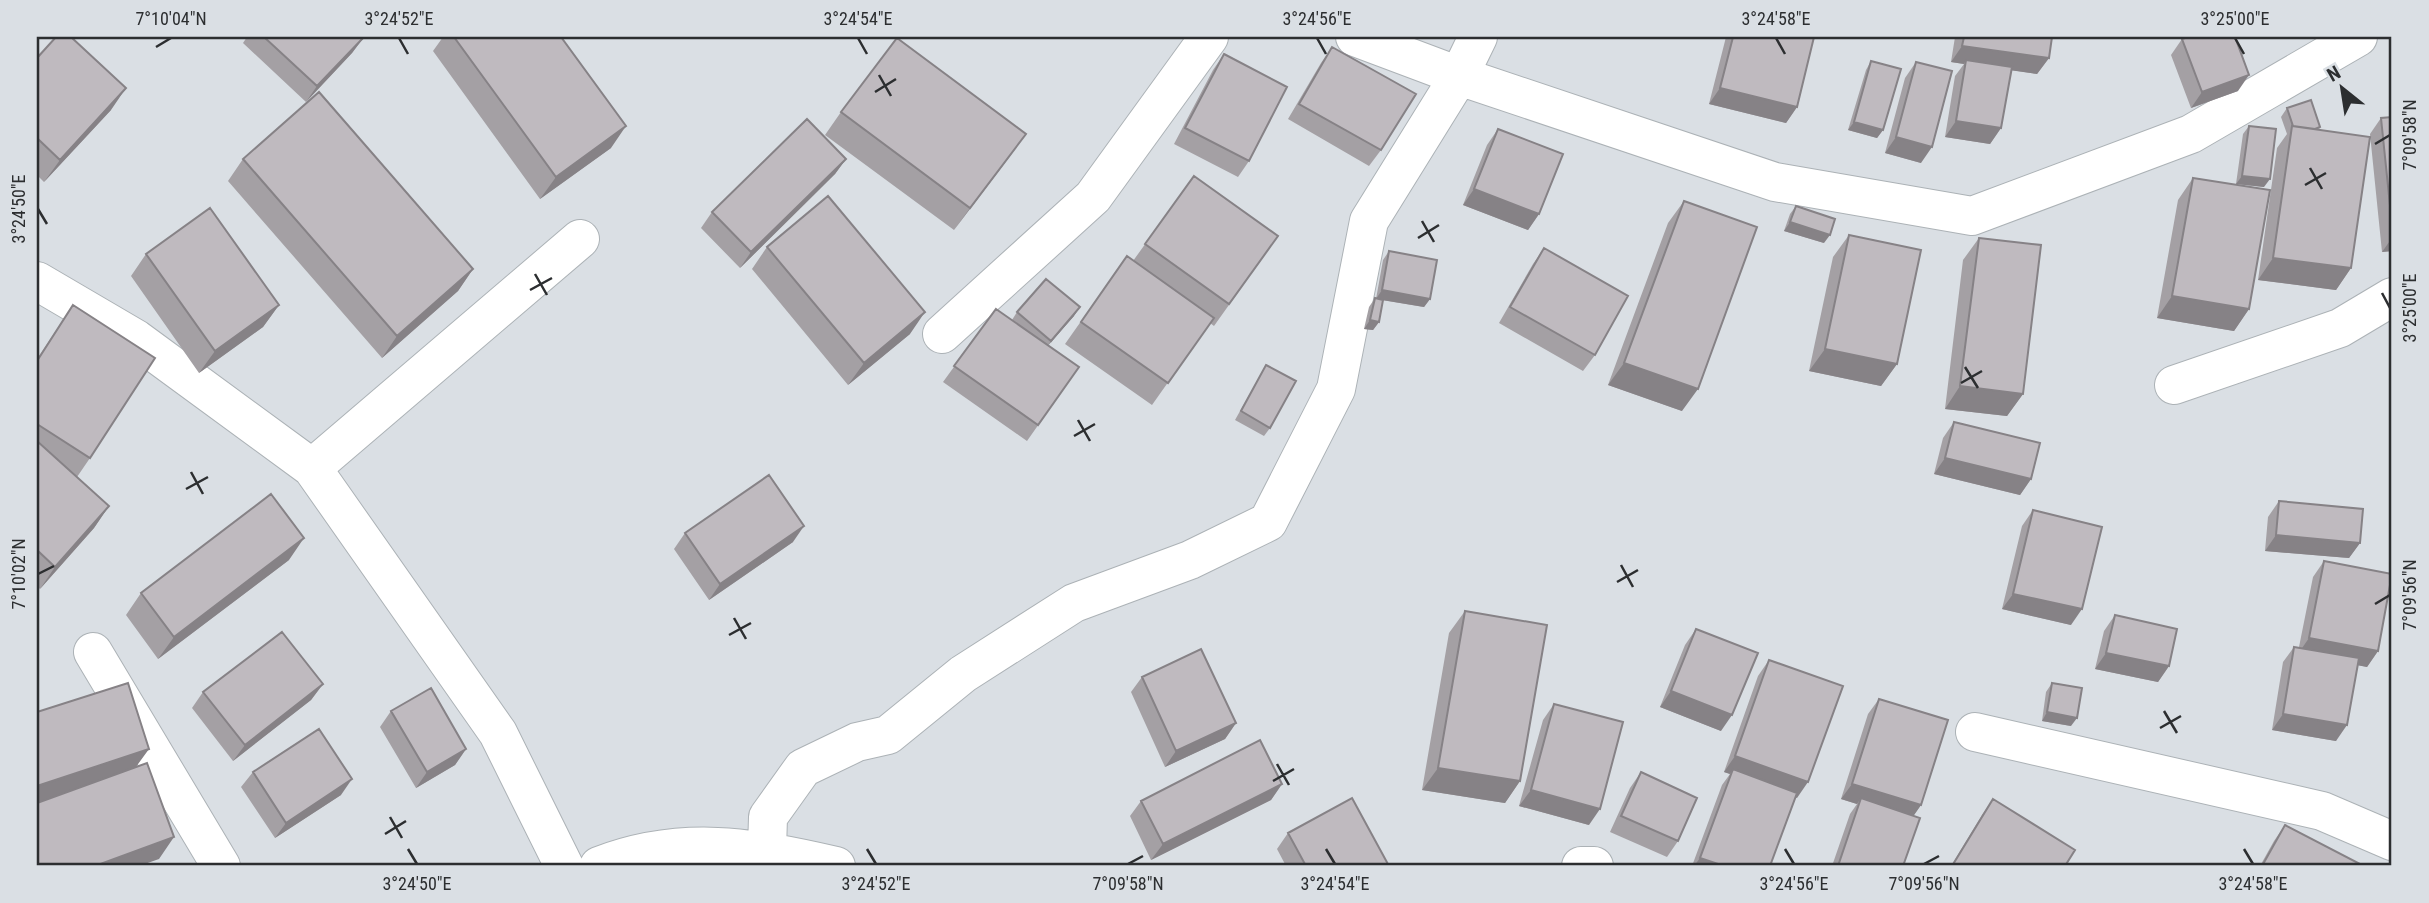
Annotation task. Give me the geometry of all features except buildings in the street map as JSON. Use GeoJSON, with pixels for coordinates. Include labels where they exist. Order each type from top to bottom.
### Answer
{"type":"FeatureCollection","features":[{"type":"Feature","properties":{"kind":"street"},"geometry":{"type":"LineString","coordinates":[[942,334],[1093,197],[1209,37]]}},
{"type":"Feature","properties":{"kind":"street"},"geometry":{"type":"LineString","coordinates":[[1355,37],[1459,76],[1775,182],[1972,216],[2191,134],[2358,37]]}},
{"type":"Feature","properties":{"kind":"street"},"geometry":{"type":"LineString","coordinates":[[767,850],[768,817],[803,768],[857,742],[888,735],[963,674],[1074,603],[1190,560],[1268,522],[1335,389],[1369,221],[1459,76],[1478,37]]}},
{"type":"Feature","properties":{"kind":"street"},"geometry":{"type":"LineString","coordinates":[[312,468],[580,239]]}},
{"type":"Feature","properties":{"kind":"street"},"geometry":{"type":"LineString","coordinates":[[37,281],[136,339],[312,468],[498,733],[564,866]]}},
{"type":"Feature","properties":{"kind":"street"},"geometry":{"type":"LineString","coordinates":[[2174,385],[2340,328],[2392,297]]}},
{"type":"Feature","properties":{"kind":"street"},"geometry":{"type":"LineString","coordinates":[[93,652],[220,866]]}},
{"type":"Feature","properties":{"kind":"street"},"geometry":{"type":"LineString","coordinates":[[1975,732],[2322,811],[2392,841]]}},
{"type":"Feature","properties":{"kind":"street"},"geometry":{"type":"LineString","coordinates":[[599,866],[621,858],[709,844],[767,850],[836,866]]}},
{"type":"Feature","properties":{"kind":"street"},"geometry":{"type":"LineString","coordinates":[[1581,866],[1594,866]]}}]}
